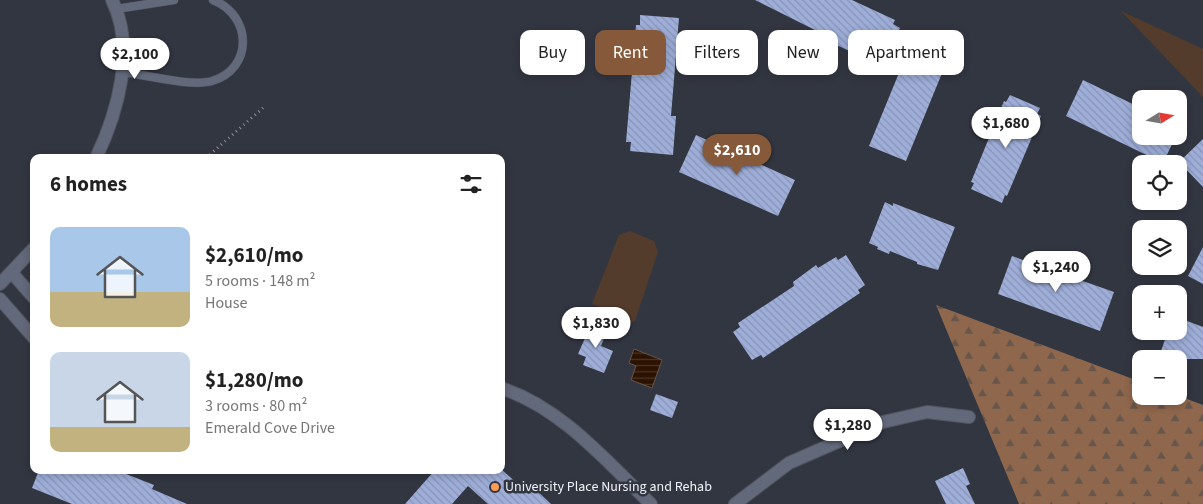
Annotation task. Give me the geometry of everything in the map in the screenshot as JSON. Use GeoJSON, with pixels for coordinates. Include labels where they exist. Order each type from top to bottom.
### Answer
{"type":"FeatureCollection","features":[{"type":"Feature","properties":{"kind":"street"},"geometry":{"type":"LineString","coordinates":[[97,154],[124,72],[122,38],[114,4]]}},
{"type":"Feature","properties":{"kind":"street"},"geometry":{"type":"LineString","coordinates":[[0,284],[30,253]]}},
{"type":"Feature","properties":{"kind":"street"},"geometry":{"type":"LineString","coordinates":[[12,273],[30,293]]}},
{"type":"Feature","properties":{"kind":"street"},"geometry":{"type":"LineString","coordinates":[[0,299],[30,333]]}},
{"type":"Feature","properties":{"kind":"street"},"geometry":{"type":"LineString","coordinates":[[505,390],[537,404],[562,421],[651,504]]}},
{"type":"Feature","properties":{"kind":"street"},"geometry":{"type":"LineString","coordinates":[[735,504],[789,463],[883,422],[927,412],[969,417]]}},
{"type":"Feature","properties":{"kind":"lane"},"geometry":{"type":"LineString","coordinates":[[114,4],[174,0]]}},
{"type":"Feature","properties":{"kind":"lane"},"geometry":{"type":"LineString","coordinates":[[124,72],[199,83],[214,80],[226,74],[239,57],[243,33],[234,14],[213,0]]}},
{"type":"Feature","properties":{"kind":"path"},"geometry":{"type":"LineString","coordinates":[[211,154],[264,107]]}},
{"type":"Feature","properties":{"kind":"green space"},"geometry":{"type":"Polygon","coordinates":[[[936,305],[1132,379],[1132,405],[1187,405],[1187,399],[1203,405],[1203,504],[1019,504],[936,305]]]}},
{"type":"Feature","properties":{"kind":"shaded area"},"geometry":{"type":"Polygon","coordinates":[[[1121,11],[1203,49],[1203,97],[1121,11]]]}},
{"type":"Feature","properties":{"kind":"shaded area"},"geometry":{"type":"Polygon","coordinates":[[[630,231],[654,241],[658,252],[635,321],[626,325],[602,317],[600,307],[592,304],[619,235],[630,231]]]}},
{"type":"Feature","properties":{"kind":"shaded area"},"geometry":{"type":"Polygon","coordinates":[[[634,349],[662,360],[652,388],[631,380],[636,366],[629,363],[634,349]]]}},
{"type":"Feature","properties":{"kind":"building"},"geometry":{"type":"Polygon","coordinates":[[[755,0],[852,0],[895,20],[893,24],[900,28],[899,30],[848,30],[848,50],[838,46],[838,30],[815,30],[755,0]]]}},
{"type":"Feature","properties":{"kind":"building"},"geometry":{"type":"Polygon","coordinates":[[[640,15],[679,18],[678,30],[676,30],[671,116],[676,116],[673,155],[630,151],[631,142],[626,142],[632,75],[666,75],[666,30],[636,30],[636,25],[640,25],[640,15]]]}},
{"type":"Feature","properties":{"kind":"building"},"geometry":{"type":"Polygon","coordinates":[[[898,75],[941,75],[906,161],[869,146],[898,75]]]}},
{"type":"Feature","properties":{"kind":"building"},"geometry":{"type":"Polygon","coordinates":[[[1083,80],[1132,104],[1132,145],[1172,145],[1167,155],[1146,155],[1066,116],[1083,80]]]}},
{"type":"Feature","properties":{"kind":"building"},"geometry":{"type":"Polygon","coordinates":[[[1010,95],[1040,108],[1037,114],[1041,116],[1007,196],[1005,195],[1002,203],[971,189],[974,183],[971,182],[1004,101],[1006,102],[1010,95]]]}},
{"type":"Feature","properties":{"kind":"building"},"geometry":{"type":"Polygon","coordinates":[[[696,135],[795,180],[778,216],[679,172],[696,135]]]}},
{"type":"Feature","properties":{"kind":"building"},"geometry":{"type":"Polygon","coordinates":[[[1203,139],[1203,187],[1187,170],[1186,155],[1203,139]]]}},
{"type":"Feature","properties":{"kind":"building"},"geometry":{"type":"Polygon","coordinates":[[[885,202],[893,206],[893,203],[955,227],[938,270],[917,264],[917,262],[890,251],[889,254],[869,243],[885,202]]]}},
{"type":"Feature","properties":{"kind":"building"},"geometry":{"type":"Polygon","coordinates":[[[1203,247],[1203,284],[1188,276],[1203,247]]]}},
{"type":"Feature","properties":{"kind":"building"},"geometry":{"type":"Polygon","coordinates":[[[846,255],[865,285],[858,290],[860,293],[763,358],[761,355],[752,360],[733,332],[740,327],[738,323],[794,286],[793,282],[816,265],[818,268],[836,257],[838,260],[846,255]]]}},
{"type":"Feature","properties":{"kind":"building"},"geometry":{"type":"Polygon","coordinates":[[[1012,256],[1114,292],[1100,331],[998,294],[1012,256]]]}},
{"type":"Feature","properties":{"kind":"building"},"geometry":{"type":"Polygon","coordinates":[[[1187,321],[1203,327],[1203,359],[1187,359],[1187,350],[1161,350],[1165,340],[1187,340],[1187,321]]]}},
{"type":"Feature","properties":{"kind":"building"},"geometry":{"type":"Polygon","coordinates":[[[592,322],[605,327],[604,330],[607,331],[601,346],[613,351],[604,373],[583,365],[586,357],[578,354],[592,322]]]}},
{"type":"Feature","properties":{"kind":"building"},"geometry":{"type":"Polygon","coordinates":[[[656,394],[678,402],[672,418],[650,410],[656,394]]]}},
{"type":"Feature","properties":{"kind":"building"},"geometry":{"type":"Polygon","coordinates":[[[963,468],[970,484],[966,486],[975,504],[946,504],[935,481],[963,468]]]}},
{"type":"Feature","properties":{"kind":"building","name":"University Place Nursing and Rehab"},"geometry":{"type":"Polygon","coordinates":[[[505,473],[529,494],[534,488],[551,504],[488,504],[468,486],[452,504],[405,504],[431,474],[505,473]]]}},
{"type":"Feature","properties":{"kind":"building"},"geometry":{"type":"Polygon","coordinates":[[[37,474],[126,474],[154,485],[152,489],[187,504],[72,504],[32,488],[37,474]]]}},
{"type":"Feature","properties":{"kind":"place","name":"University Place Nursing and Rehab"},"geometry":{"type":"Point","coordinates":[495,487]}}]}
